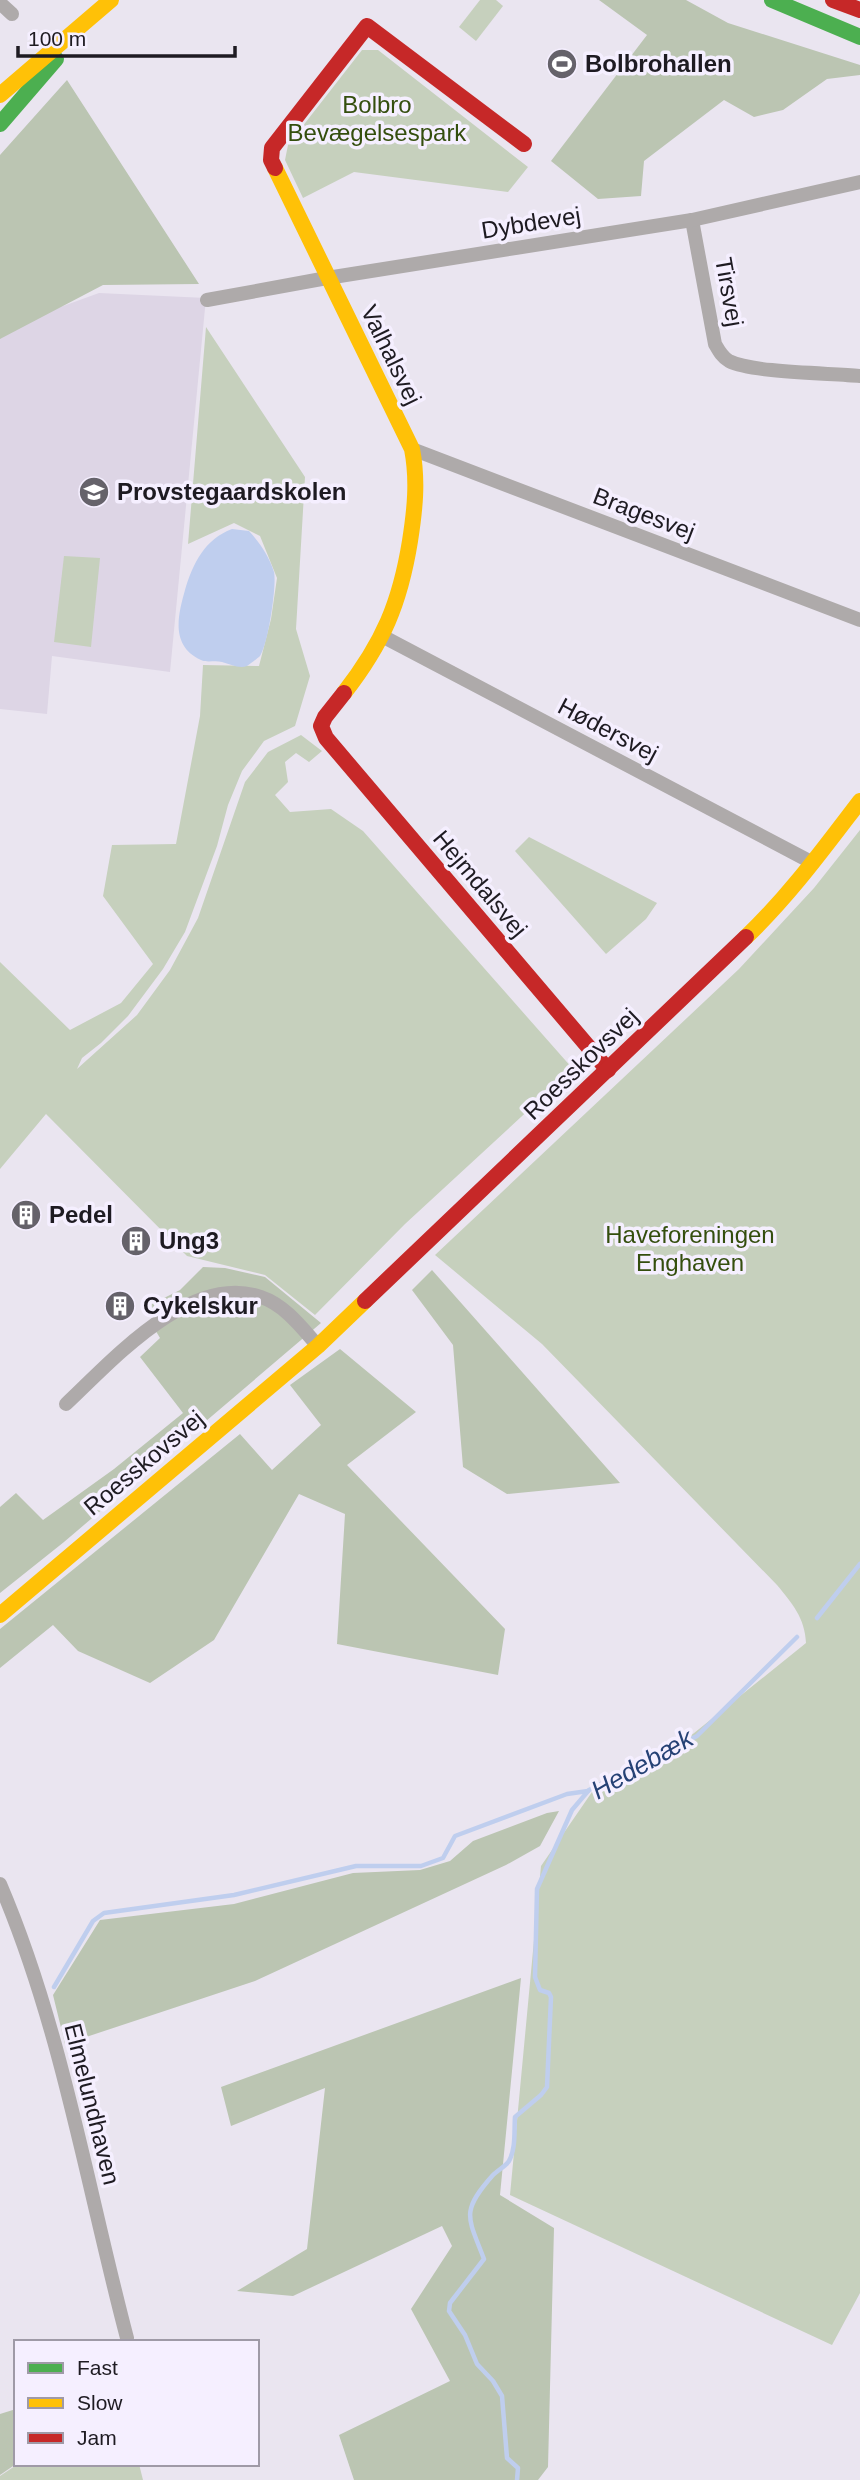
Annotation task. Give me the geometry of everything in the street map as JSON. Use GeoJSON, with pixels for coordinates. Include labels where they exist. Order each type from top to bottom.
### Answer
{"type":"FeatureCollection","features":[{"type":"Feature","properties":{"kind":"street"},"geometry":{"type":"LineString","coordinates":[[0,124],[84,26],[111,0]]}},
{"type":"Feature","properties":{"kind":"street"},"geometry":{"type":"LineString","coordinates":[[772,0],[860,37]]}},
{"type":"Feature","properties":{"kind":"street"},"geometry":{"type":"LineString","coordinates":[[832,0],[860,10]]}},
{"type":"Feature","properties":{"kind":"street"},"geometry":{"type":"LineString","coordinates":[[0,3],[12,14]]}},
{"type":"Feature","properties":{"kind":"street"},"geometry":{"type":"LineString","coordinates":[[0,85],[20,74],[84,26]]}},
{"type":"Feature","properties":{"kind":"street","name":"Valhalsvej"},"geometry":{"type":"LineString","coordinates":[[321,726],[324,717],[361,670],[382,636],[397,602],[414,522],[417,486],[412,449],[271,160],[272,148],[367,26],[524,144]]}},
{"type":"Feature","properties":{"kind":"street"},"geometry":{"type":"LineString","coordinates":[[0,95],[20,74]]}},
{"type":"Feature","properties":{"kind":"street","name":"Dybdevej"},"geometry":{"type":"LineString","coordinates":[[207,299],[692,220],[860,182]]}},
{"type":"Feature","properties":{"kind":"street","name":"Tirsvej"},"geometry":{"type":"LineString","coordinates":[[692,220],[715,344],[721,354],[730,361],[760,368],[860,376]]}},
{"type":"Feature","properties":{"kind":"street","name":"Bragesvej"},"geometry":{"type":"LineString","coordinates":[[412,449],[860,620]]}},
{"type":"Feature","properties":{"kind":"street","name":"Hødersvej"},"geometry":{"type":"LineString","coordinates":[[382,636],[813,863]]}},
{"type":"Feature","properties":{"kind":"street","name":"Hejmdalsvej"},"geometry":{"type":"LineString","coordinates":[[321,726],[326,738],[608,1070]]}},
{"type":"Feature","properties":{"kind":"street","name":"Roesskovsvej"},"geometry":{"type":"LineString","coordinates":[[0,1615],[318,1346],[766,918],[813,863],[860,801]]}},
{"type":"Feature","properties":{"kind":"street"},"geometry":{"type":"LineString","coordinates":[[66,1404],[156,1322],[211,1296],[238,1293],[262,1297],[284,1311],[318,1346]]}},
{"type":"Feature","properties":{"kind":"street","name":"Elmelundhaven"},"geometry":{"type":"LineString","coordinates":[[0,1884],[29,1960],[64,2076],[127,2338]]}},
{"type":"Feature","properties":{"kind":"shaded area","name":"Provstegaardskolen"},"geometry":{"type":"Polygon","coordinates":[[[99,293],[206,298],[170,672],[52,656],[47,714],[0,709],[0,329],[99,293]]]}},
{"type":"Feature","properties":{"kind":"green space"},"geometry":{"type":"Polygon","coordinates":[[[480,0],[496,0],[503,6],[476,41],[459,27],[480,0]]]}},
{"type":"Feature","properties":{"kind":"green space"},"geometry":{"type":"Polygon","coordinates":[[[599,0],[686,0],[728,23],[860,65],[860,75],[827,79],[783,110],[754,117],[724,100],[644,161],[641,196],[598,199],[551,161],[647,35],[599,0]]]}},
{"type":"Feature","properties":{"kind":"green space","name":"Bolbro Bevægelsespark"},"geometry":{"type":"Polygon","coordinates":[[[362,50],[378,50],[528,167],[508,192],[354,172],[303,198],[285,160],[288,145],[362,50]]]}},
{"type":"Feature","properties":{"kind":"green space"},"geometry":{"type":"Polygon","coordinates":[[[67,80],[199,284],[103,285],[0,339],[0,155],[67,80]]]}},
{"type":"Feature","properties":{"kind":"green space"},"geometry":{"type":"Polygon","coordinates":[[[206,327],[305,477],[296,629],[310,676],[295,726],[264,741],[242,771],[185,932],[163,969],[128,1016],[82,1058],[77,1069],[137,1015],[170,970],[198,918],[245,782],[268,752],[301,735],[322,751],[309,762],[296,753],[285,762],[288,782],[275,795],[290,812],[331,809],[363,831],[573,1069],[405,1224],[315,1315],[265,1275],[187,1256],[46,1114],[0,1169],[0,962],[70,1030],[121,1003],[153,964],[103,896],[112,845],[176,844],[200,716],[203,665],[259,666],[271,619],[277,578],[260,536],[234,523],[188,544],[206,327]]]}},
{"type":"Feature","properties":{"kind":"green space"},"geometry":{"type":"Polygon","coordinates":[[[64,556],[100,558],[91,647],[54,642],[64,556]]]}},
{"type":"Feature","properties":{"kind":"green space","name":"Haveforeningen Enghaven"},"geometry":{"type":"Polygon","coordinates":[[[860,830],[860,2293],[832,2345],[510,2195],[541,1866],[592,1792],[663,1758],[806,1643],[800,1618],[777,1585],[542,1344],[435,1255],[739,969],[814,888],[860,830]]]}},
{"type":"Feature","properties":{"kind":"green space"},"geometry":{"type":"Polygon","coordinates":[[[529,837],[657,903],[646,919],[606,954],[515,851],[529,837]]]}},
{"type":"Feature","properties":{"kind":"green space"},"geometry":{"type":"Polygon","coordinates":[[[203,1267],[225,1268],[265,1277],[321,1323],[64,1542],[0,1593],[0,1507],[16,1493],[43,1520],[114,1469],[183,1413],[140,1357],[160,1338],[154,1328],[152,1304],[180,1290],[203,1267]]]}},
{"type":"Feature","properties":{"kind":"green space"},"geometry":{"type":"Polygon","coordinates":[[[432,1270],[620,1483],[507,1494],[463,1467],[453,1345],[412,1290],[432,1270]]]}},
{"type":"Feature","properties":{"kind":"green space"},"geometry":{"type":"Polygon","coordinates":[[[340,1349],[416,1412],[347,1465],[505,1629],[498,1675],[337,1644],[345,1514],[299,1494],[214,1640],[150,1683],[78,1651],[53,1625],[0,1668],[0,1629],[240,1434],[272,1470],[321,1425],[290,1385],[340,1349]]]}},
{"type":"Feature","properties":{"kind":"green space"},"geometry":{"type":"Polygon","coordinates":[[[559,1811],[540,1846],[506,1865],[255,1981],[65,2044],[53,1995],[100,1920],[234,1904],[353,1873],[420,1870],[450,1861],[473,1841],[559,1811]]]}},
{"type":"Feature","properties":{"kind":"green space"},"geometry":{"type":"Polygon","coordinates":[[[521,1978],[500,2195],[554,2228],[548,2467],[538,2480],[354,2480],[339,2435],[450,2381],[411,2309],[452,2246],[442,2226],[293,2296],[237,2291],[307,2249],[325,2088],[231,2126],[221,2087],[521,1978]]]}},
{"type":"Feature","properties":{"kind":"green space"},"geometry":{"type":"Polygon","coordinates":[[[14,2410],[14,2465],[0,2475],[0,2414],[14,2410]]]}},
{"type":"Feature","properties":{"kind":"green space"},"geometry":{"type":"Polygon","coordinates":[[[15,2466],[140,2466],[143,2480],[0,2480],[0,2476],[15,2466]]]}},
{"type":"Feature","properties":{"kind":"water"},"geometry":{"type":"Polygon","coordinates":[[[232,529],[249,531],[264,550],[274,572],[271,615],[263,650],[259,657],[244,667],[201,660],[184,647],[179,629],[182,600],[196,561],[214,539],[232,529]]]}},
{"type":"Feature","properties":{"kind":"waterway","name":"Hedebæk"},"geometry":{"type":"LineString","coordinates":[[817,1618],[860,1564]]}},
{"type":"Feature","properties":{"kind":"waterway","name":"Hedebæk"},"geometry":{"type":"LineString","coordinates":[[517,2480],[518,2468],[507,2458],[502,2396],[493,2381],[477,2364],[465,2335],[449,2311],[450,2303],[484,2259],[471,2224],[471,2207],[482,2188],[509,2161],[514,2145],[515,2117],[547,2087],[551,1997],[549,1993],[540,1990],[535,1977],[537,1889],[572,1810],[589,1790],[697,1736],[797,1637]]}},
{"type":"Feature","properties":{"kind":"waterway"},"geometry":{"type":"LineString","coordinates":[[54,1987],[93,1921],[104,1913],[234,1895],[356,1866],[421,1866],[443,1858],[455,1836],[567,1794],[588,1791]]}},
{"type":"Feature","properties":{"kind":"traffic: fast"},"geometry":{"type":"LineString","coordinates":[[772,0],[860,37]]}},
{"type":"Feature","properties":{"kind":"traffic: fast"},"geometry":{"type":"LineString","coordinates":[[0,124],[56,59]]}},
{"type":"Feature","properties":{"kind":"traffic: slow"},"geometry":{"type":"LineString","coordinates":[[0,95],[111,0]]}},
{"type":"Feature","properties":{"kind":"traffic: slow"},"geometry":{"type":"LineString","coordinates":[[275,168],[412,449],[414,461],[413,517],[401,584],[388,622],[358,675],[344,693]]}},
{"type":"Feature","properties":{"kind":"traffic: slow"},"geometry":{"type":"LineString","coordinates":[[746,937],[791,888],[860,801]]}},
{"type":"Feature","properties":{"kind":"traffic: slow"},"geometry":{"type":"LineString","coordinates":[[0,1615],[318,1346],[365,1301]]}},
{"type":"Feature","properties":{"kind":"traffic: jam"},"geometry":{"type":"LineString","coordinates":[[833,0],[860,10]]}},
{"type":"Feature","properties":{"kind":"traffic: jam"},"geometry":{"type":"LineString","coordinates":[[275,168],[271,160],[272,148],[367,26],[524,144]]}},
{"type":"Feature","properties":{"kind":"traffic: jam"},"geometry":{"type":"LineString","coordinates":[[344,693],[321,726],[326,738],[608,1070]]}},
{"type":"Feature","properties":{"kind":"traffic: jam"},"geometry":{"type":"LineString","coordinates":[[365,1301],[746,937]]}},
{"type":"Feature","properties":{"kind":"place","name":"Bolbrohallen"},"geometry":{"type":"Point","coordinates":[562,64]}},
{"type":"Feature","properties":{"kind":"place","name":"Provstegaardskolen"},"geometry":{"type":"Point","coordinates":[94,492]}},
{"type":"Feature","properties":{"kind":"place","name":"Pedel"},"geometry":{"type":"Point","coordinates":[26,1215]}},
{"type":"Feature","properties":{"kind":"place","name":"Ung3"},"geometry":{"type":"Point","coordinates":[136,1241]}},
{"type":"Feature","properties":{"kind":"place","name":"Cykelskur"},"geometry":{"type":"Point","coordinates":[120,1306]}}]}
